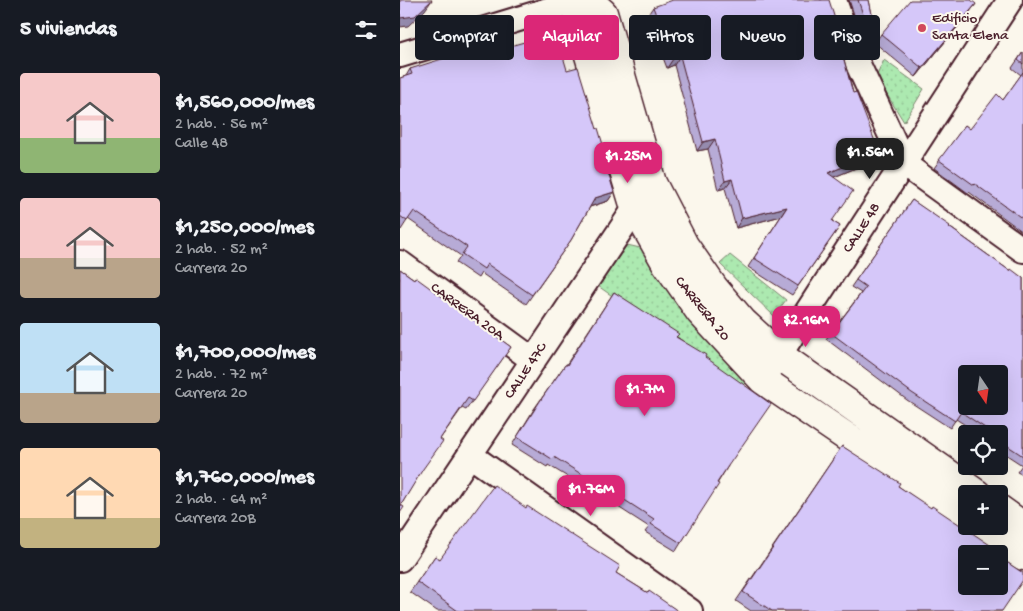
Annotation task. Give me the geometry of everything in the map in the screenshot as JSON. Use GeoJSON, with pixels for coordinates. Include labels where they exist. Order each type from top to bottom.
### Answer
{"type":"FeatureCollection","features":[{"type":"Feature","properties":{"kind":"street"},"geometry":{"type":"LineString","coordinates":[[400,55],[581,0]]}},
{"type":"Feature","properties":{"kind":"street","name":"CARRERA 20"},"geometry":{"type":"LineString","coordinates":[[958,513],[763,380],[700,312],[666,263],[635,208],[578,19],[587,0],[603,13],[652,183],[684,245],[714,288],[743,322],[779,355],[964,485]]}},
{"type":"Feature","properties":{"kind":"street"},"geometry":{"type":"LineString","coordinates":[[834,0],[850,47],[904,164],[1023,250]]}},
{"type":"Feature","properties":{"kind":"street","name":"CALLE 48"},"geometry":{"type":"LineString","coordinates":[[763,380],[1010,0]]}},
{"type":"Feature","properties":{"kind":"street","name":"CALLE 47C"},"geometry":{"type":"LineString","coordinates":[[400,559],[652,183]]}},
{"type":"Feature","properties":{"kind":"street","name":"CARRERA 20A"},"geometry":{"type":"LineString","coordinates":[[400,263],[533,360]]}},
{"type":"Feature","properties":{"kind":"street"},"geometry":{"type":"LineString","coordinates":[[470,455],[690,611]]}},
{"type":"Feature","properties":{"kind":"street"},"geometry":{"type":"LineString","coordinates":[[1008,515],[1023,526]]}},
{"type":"Feature","properties":{"kind":"street"},"geometry":{"type":"LineString","coordinates":[[992,535],[1023,556]]}},
{"type":"Feature","properties":{"kind":"green space"},"geometry":{"type":"Polygon","coordinates":[[[884,60],[924,89],[904,122],[876,77],[884,60]]]}},
{"type":"Feature","properties":{"kind":"green space"},"geometry":{"type":"Polygon","coordinates":[[[627,245],[649,250],[751,379],[742,387],[598,286],[627,245]]]}},
{"type":"Feature","properties":{"kind":"green space"},"geometry":{"type":"Polygon","coordinates":[[[730,255],[786,300],[774,316],[720,264],[730,255]]]}},
{"type":"Feature","properties":{"kind":"building"},"geometry":{"type":"Polygon","coordinates":[[[400,0],[432,0],[415,16],[400,18],[400,0]]]}},
{"type":"Feature","properties":{"kind":"building"},"geometry":{"type":"Polygon","coordinates":[[[673,0],[829,0],[834,15],[814,15],[814,60],[844,60],[853,93],[856,92],[879,152],[828,173],[853,191],[832,221],[840,226],[798,286],[754,258],[787,207],[742,218],[732,179],[725,181],[715,139],[703,142],[681,60],[711,60],[711,15],[656,15],[653,7],[673,0]]]}},
{"type":"Feature","properties":{"kind":"building"},"geometry":{"type":"Polygon","coordinates":[[[858,0],[869,0],[872,15],[863,15],[858,0]]]}},
{"type":"Feature","properties":{"kind":"building","name":"Edificio Santa Elena"},"geometry":{"type":"Polygon","coordinates":[[[910,0],[971,0],[976,4],[922,68],[881,34],[910,0]]]}},
{"type":"Feature","properties":{"kind":"building"},"geometry":{"type":"Polygon","coordinates":[[[524,42],[524,60],[564,60],[567,70],[578,67],[607,158],[604,159],[614,192],[595,198],[571,240],[532,295],[487,264],[484,269],[462,254],[467,247],[414,211],[407,221],[400,216],[400,78],[412,74],[410,69],[439,60],[514,60],[514,45],[524,42]]]}},
{"type":"Feature","properties":{"kind":"building"},"geometry":{"type":"Polygon","coordinates":[[[1023,52],[1023,64],[1018,60],[1023,52]]]}},
{"type":"Feature","properties":{"kind":"building"},"geometry":{"type":"Polygon","coordinates":[[[1023,72],[1023,219],[939,160],[965,125],[970,129],[997,94],[1003,100],[1023,72]]]}},
{"type":"Feature","properties":{"kind":"building"},"geometry":{"type":"Polygon","coordinates":[[[912,200],[1010,271],[1011,269],[1023,278],[1023,456],[1008,446],[1008,425],[980,425],[966,415],[1008,415],[1008,365],[958,365],[959,415],[955,421],[912,393],[831,333],[866,287],[856,280],[912,200]]]}},
{"type":"Feature","properties":{"kind":"building"},"geometry":{"type":"Polygon","coordinates":[[[400,269],[414,279],[415,277],[511,347],[473,401],[468,398],[440,439],[443,441],[401,505],[404,507],[400,513],[400,269]]]}},
{"type":"Feature","properties":{"kind":"building"},"geometry":{"type":"Polygon","coordinates":[[[614,292],[679,334],[676,337],[706,355],[705,357],[771,404],[728,466],[717,483],[719,484],[681,543],[651,524],[654,519],[623,499],[625,496],[588,474],[586,477],[554,457],[552,459],[517,437],[565,365],[567,365],[614,292]]]}},
{"type":"Feature","properties":{"kind":"building"},"geometry":{"type":"Polygon","coordinates":[[[842,446],[900,483],[898,486],[958,523],[958,535],[975,535],[990,545],[958,545],[958,595],[1008,595],[1008,563],[1023,573],[1023,580],[1002,611],[772,611],[743,592],[842,446]]]}},
{"type":"Feature","properties":{"kind":"building"},"geometry":{"type":"Polygon","coordinates":[[[494,485],[526,508],[527,506],[620,566],[616,573],[648,593],[649,591],[678,611],[458,611],[417,582],[435,556],[440,559],[494,485]]]}},
{"type":"Feature","properties":{"kind":"place","name":"Edificio Santa Elena"},"geometry":{"type":"Point","coordinates":[922,28]}}]}
